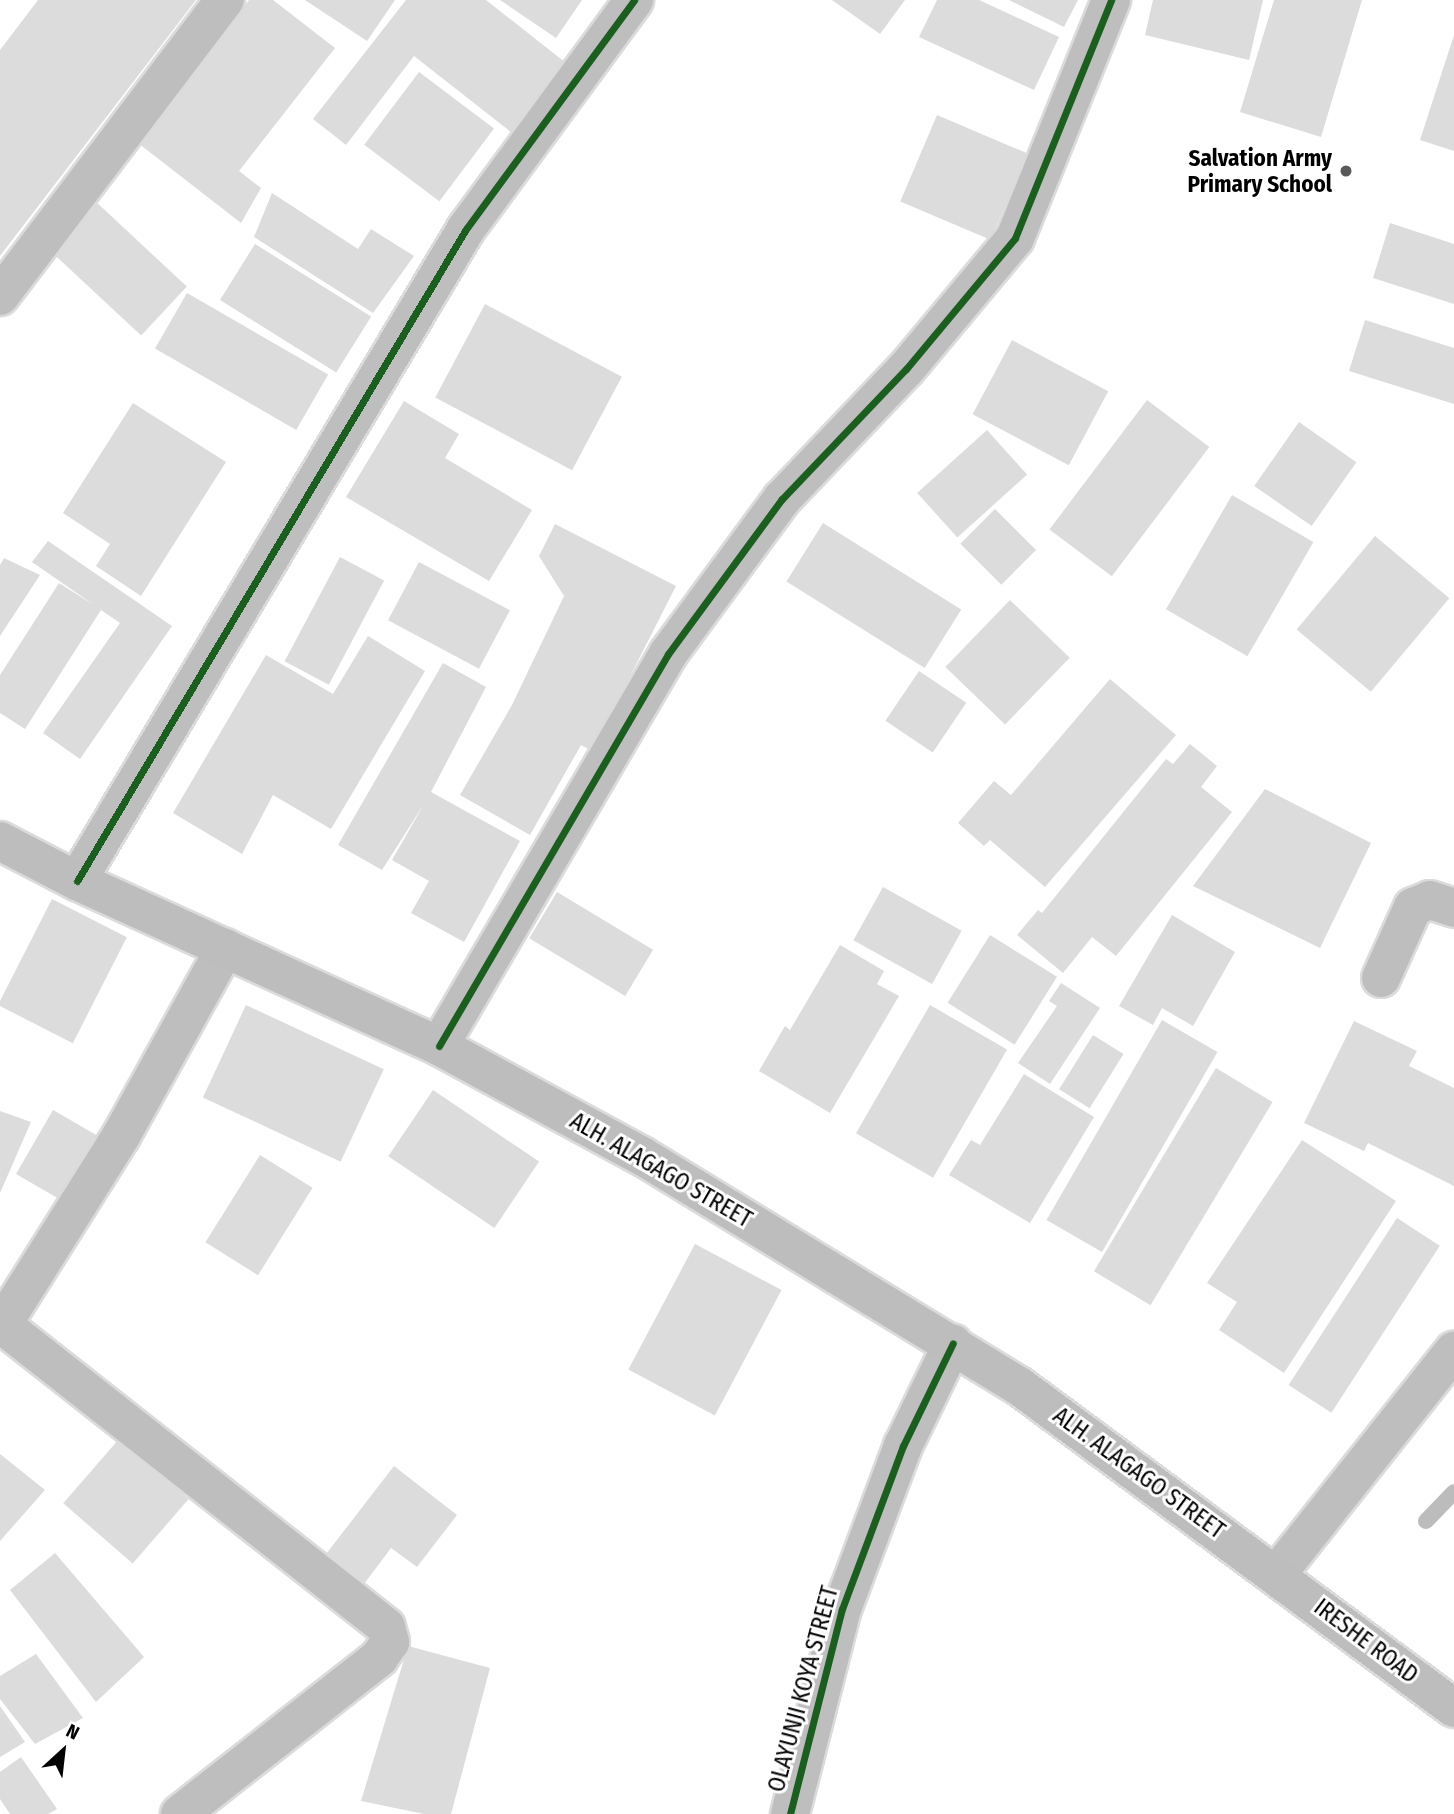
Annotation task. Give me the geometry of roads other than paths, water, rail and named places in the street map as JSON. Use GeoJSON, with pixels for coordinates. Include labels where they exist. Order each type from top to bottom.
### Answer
{"type":"FeatureCollection","features":[{"type":"Feature","properties":{"kind":"main road","name":"ALH. ALAGAGO STREET"},"geometry":{"type":"LineString","coordinates":[[0,841],[77,881],[439,1046],[642,1156],[953,1343],[1277,1574]]}},
{"type":"Feature","properties":{"kind":"main road","name":"IRESHE ROAD"},"geometry":{"type":"LineString","coordinates":[[1277,1574],[1454,1708]]}},
{"type":"Feature","properties":{"kind":"street"},"geometry":{"type":"LineString","coordinates":[[0,296],[225,0]]}},
{"type":"Feature","properties":{"kind":"street"},"geometry":{"type":"LineString","coordinates":[[77,881],[466,229],[634,0]]}},
{"type":"Feature","properties":{"kind":"street"},"geometry":{"type":"LineString","coordinates":[[439,1046],[668,654],[782,499],[906,369],[1015,238],[1111,0]]}},
{"type":"Feature","properties":{"kind":"street"},"geometry":{"type":"LineString","coordinates":[[1381,978],[1413,907],[1430,900],[1454,908]]}},
{"type":"Feature","properties":{"kind":"street"},"geometry":{"type":"LineString","coordinates":[[180,1814],[379,1658],[390,1642],[387,1627],[1,1324],[121,1136],[225,948]]}},
{"type":"Feature","properties":{"kind":"street","name":"OLAYUNJI KOYA STREET"},"geometry":{"type":"LineString","coordinates":[[790,1814],[842,1609],[903,1446],[953,1343]]}},
{"type":"Feature","properties":{"kind":"street"},"geometry":{"type":"LineString","coordinates":[[1277,1574],[1454,1351]]}},
{"type":"Feature","properties":{"kind":"waterway"},"geometry":{"type":"LineString","coordinates":[[1426,1521],[1454,1492]]}},
{"type":"Feature","properties":{"kind":"place","name":"Salvation Army Primary School"},"geometry":{"type":"Point","coordinates":[1346,171]}}]}
